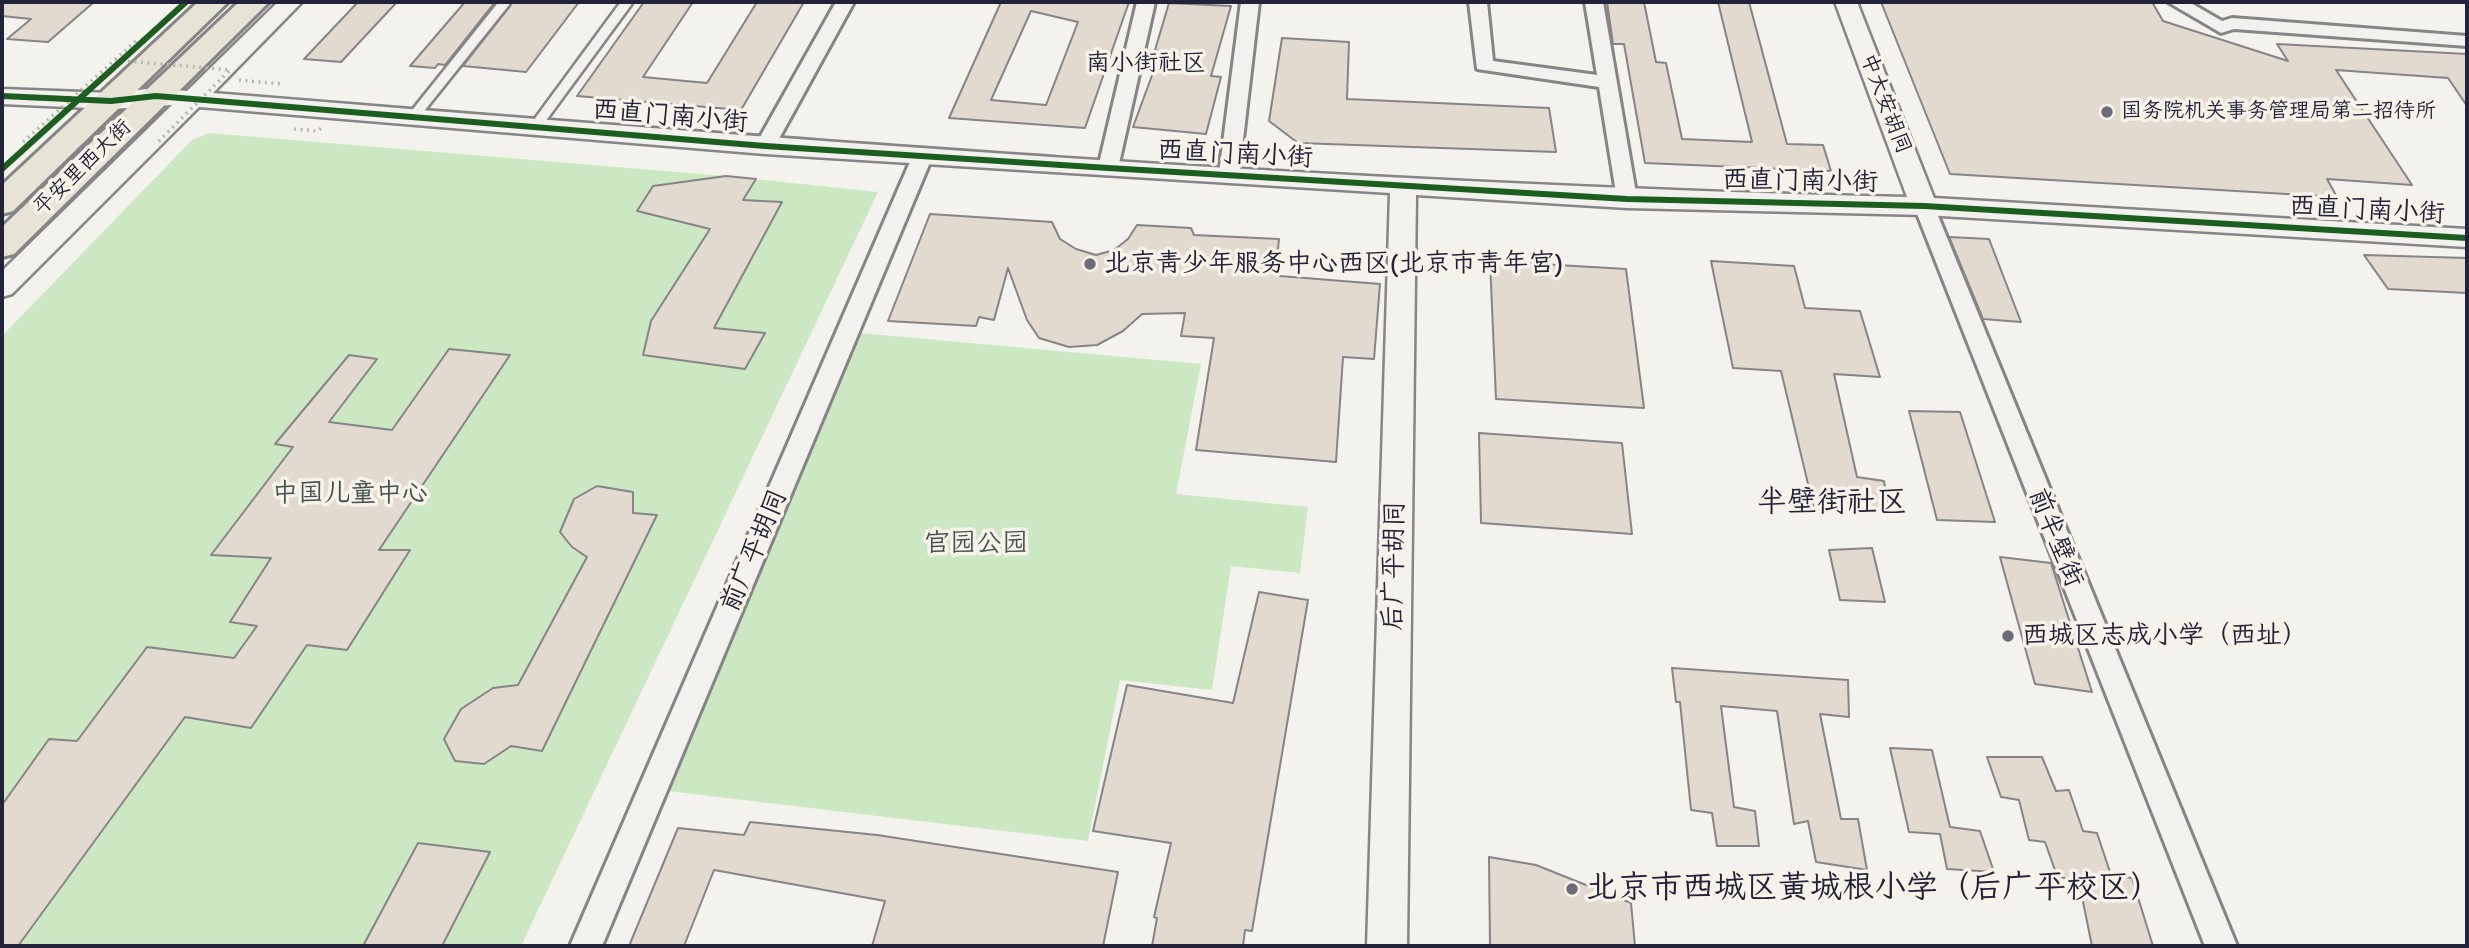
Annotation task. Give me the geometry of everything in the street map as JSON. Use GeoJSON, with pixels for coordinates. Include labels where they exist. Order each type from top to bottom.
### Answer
{"type":"FeatureCollection","features":[{"type":"Feature","properties":{"kind":"main road","name":"平安里西大街"},"geometry":{"type":"LineString","coordinates":[[2,203],[113,82],[214,2]]}},
{"type":"Feature","properties":{"kind":"main road","name":"平安里西大街"},"geometry":{"type":"LineString","coordinates":[[2,246],[254,2]]}},
{"type":"Feature","properties":{"kind":"street"},"geometry":{"type":"LineString","coordinates":[[2,287],[290,2]]}},
{"type":"Feature","properties":{"kind":"street"},"geometry":{"type":"LineString","coordinates":[[765,146],[845,2]]}},
{"type":"Feature","properties":{"kind":"street"},"geometry":{"type":"LineString","coordinates":[[1108,168],[1146,2]]}},
{"type":"Feature","properties":{"kind":"street"},"geometry":{"type":"LineString","coordinates":[[1229,174],[1250,2]]}},
{"type":"Feature","properties":{"kind":"street"},"geometry":{"type":"LineString","coordinates":[[1478,2],[1484,65],[1606,82]]}},
{"type":"Feature","properties":{"kind":"street"},"geometry":{"type":"LineString","coordinates":[[1594,2],[1627,199]]}},
{"type":"Feature","properties":{"kind":"street","name":"中大安胡同"},"geometry":{"type":"LineString","coordinates":[[1846,2],[1924,206]]}},
{"type":"Feature","properties":{"kind":"street"},"geometry":{"type":"LineString","coordinates":[[2177,2],[2221,27],[2232,23],[2467,41]]}},
{"type":"Feature","properties":{"kind":"street","name":"西直门南小街"},"geometry":{"type":"LineString","coordinates":[[2,79],[113,82],[156,96],[765,146],[1627,199],[1924,206],[2467,238]]}},
{"type":"Feature","properties":{"kind":"street","name":"西直门南小街"},"geometry":{"type":"LineString","coordinates":[[2,96],[80,99],[113,82]]}},
{"type":"Feature","properties":{"kind":"street","name":"前广平胡同"},"geometry":{"type":"LineString","coordinates":[[586,946],[923,155]]}},
{"type":"Feature","properties":{"kind":"street","name":"后广平胡同"},"geometry":{"type":"LineString","coordinates":[[1387,946],[1403,186]]}},
{"type":"Feature","properties":{"kind":"street","name":"前半壁街"},"geometry":{"type":"LineString","coordinates":[[1924,206],[2221,946]]}},
{"type":"Feature","properties":{"kind":"lane"},"geometry":{"type":"LineString","coordinates":[[413,117],[505,2]]}},
{"type":"Feature","properties":{"kind":"lane"},"geometry":{"type":"LineString","coordinates":[[535,127],[627,2]]}},
{"type":"Feature","properties":{"kind":"path"},"geometry":{"type":"LineString","coordinates":[[23,142],[113,82],[142,39]]}},
{"type":"Feature","properties":{"kind":"path"},"geometry":{"type":"LineString","coordinates":[[113,82],[142,39]]}},
{"type":"Feature","properties":{"kind":"path"},"geometry":{"type":"LineString","coordinates":[[21,152],[80,99],[113,82],[230,70],[156,144]]}},
{"type":"Feature","properties":{"kind":"green space","name":"中国儿童中心"},"geometry":{"type":"Polygon","coordinates":[[[209,133],[726,176],[878,192],[521,946],[2,946],[2,336],[192,140],[209,133]]]}},
{"type":"Feature","properties":{"kind":"green space","name":"官园公园"},"geometry":{"type":"Polygon","coordinates":[[[849,332],[1201,364],[1176,494],[1308,507],[1300,573],[1231,566],[1212,690],[1120,680],[1088,841],[659,790],[849,332]]]}},
{"type":"Feature","properties":{"kind":"building"},"geometry":{"type":"Polygon","coordinates":[[[2,2],[94,2],[48,42],[7,39],[31,19],[2,16],[2,2]]]}},
{"type":"Feature","properties":{"kind":"building"},"geometry":{"type":"Polygon","coordinates":[[[358,2],[397,2],[341,62],[304,59],[358,2]]]}},
{"type":"Feature","properties":{"kind":"building"},"geometry":{"type":"Polygon","coordinates":[[[465,2],[495,2],[445,65],[438,64],[435,68],[410,66],[465,2]]]}},
{"type":"Feature","properties":{"kind":"building"},"geometry":{"type":"Polygon","coordinates":[[[513,2],[579,2],[526,72],[463,66],[513,2]]]}},
{"type":"Feature","properties":{"kind":"building"},"geometry":{"type":"Polygon","coordinates":[[[644,2],[693,2],[643,77],[707,83],[757,2],[804,2],[741,110],[577,96],[644,2]]]}},
{"type":"Feature","properties":{"kind":"building"},"geometry":{"type":"Polygon","coordinates":[[[1001,2],[1129,2],[1085,128],[949,118],[1001,2]],[[1031,11],[991,100],[1046,105],[1078,22],[1031,11]]]}},
{"type":"Feature","properties":{"kind":"building"},"geometry":{"type":"Polygon","coordinates":[[[1607,2],[1644,2],[1656,62],[1666,63],[1682,139],[1752,142],[1718,2],[1749,2],[1787,144],[1823,145],[1831,171],[1645,163],[1624,44],[1613,44],[1607,2]]]}},
{"type":"Feature","properties":{"kind":"building","name":"国务院机关事务管理局第二招待所"},"geometry":{"type":"Polygon","coordinates":[[[1881,2],[2152,2],[2163,21],[2288,61],[2277,44],[2467,54],[2467,106],[2448,78],[2336,70],[2412,185],[2327,179],[2337,197],[1950,174],[1881,2]]]}},
{"type":"Feature","properties":{"kind":"building"},"geometry":{"type":"Polygon","coordinates":[[[1169,3],[1231,6],[1211,76],[1221,77],[1206,134],[1133,127],[1161,51],[1155,50],[1169,3]]]}},
{"type":"Feature","properties":{"kind":"building"},"geometry":{"type":"Polygon","coordinates":[[[1282,38],[1349,42],[1347,99],[1549,108],[1556,152],[1298,143],[1269,121],[1282,38]]]}},
{"type":"Feature","properties":{"kind":"building"},"geometry":{"type":"Polygon","coordinates":[[[726,176],[756,179],[743,200],[782,202],[714,328],[765,333],[745,369],[643,355],[651,321],[710,229],[637,211],[653,186],[726,176]]]}},
{"type":"Feature","properties":{"kind":"building"},"geometry":{"type":"Polygon","coordinates":[[[930,214],[1052,222],[1060,239],[1076,249],[1096,255],[1114,250],[1128,239],[1137,225],[1191,228],[1194,235],[1279,239],[1277,259],[1280,276],[1380,284],[1374,359],[1343,357],[1336,462],[1196,450],[1214,338],[1181,336],[1185,313],[1142,314],[1123,331],[1097,345],[1069,347],[1039,338],[1027,320],[1008,268],[994,320],[979,317],[976,326],[888,321],[930,214]]]}},
{"type":"Feature","properties":{"kind":"building"},"geometry":{"type":"Polygon","coordinates":[[[1949,237],[1989,239],[2021,322],[1983,319],[1949,237]]]}},
{"type":"Feature","properties":{"kind":"building"},"geometry":{"type":"Polygon","coordinates":[[[2364,255],[2467,258],[2467,293],[2388,289],[2364,255]]]}},
{"type":"Feature","properties":{"kind":"building"},"geometry":{"type":"Polygon","coordinates":[[[1490,261],[1626,269],[1644,408],[1496,399],[1490,261]]]}},
{"type":"Feature","properties":{"kind":"building"},"geometry":{"type":"Polygon","coordinates":[[[1711,261],[1794,266],[1805,308],[1860,311],[1880,377],[1834,374],[1857,477],[1884,481],[1889,510],[1814,509],[1781,371],[1733,368],[1711,261]]]}},
{"type":"Feature","properties":{"kind":"building"},"geometry":{"type":"Polygon","coordinates":[[[449,349],[510,355],[379,550],[410,550],[347,650],[307,645],[251,728],[185,717],[18,946],[2,946],[2,805],[49,739],[77,741],[147,647],[234,658],[257,626],[230,622],[271,558],[211,555],[293,447],[275,444],[349,355],[377,359],[329,422],[392,430],[449,349]]]}},
{"type":"Feature","properties":{"kind":"building"},"geometry":{"type":"Polygon","coordinates":[[[1909,411],[1960,412],[1995,522],[1937,520],[1909,411]]]}},
{"type":"Feature","properties":{"kind":"building"},"geometry":{"type":"Polygon","coordinates":[[[1479,433],[1622,443],[1632,534],[1481,523],[1479,433]]]}},
{"type":"Feature","properties":{"kind":"building"},"geometry":{"type":"Polygon","coordinates":[[[597,486],[633,492],[633,513],[657,515],[542,751],[511,746],[484,764],[455,761],[444,739],[461,709],[493,688],[518,685],[587,557],[572,547],[560,532],[574,499],[597,486]]]}},
{"type":"Feature","properties":{"kind":"building"},"geometry":{"type":"Polygon","coordinates":[[[1872,548],[1885,602],[1840,600],[1829,550],[1872,548]]]}},
{"type":"Feature","properties":{"kind":"building"},"geometry":{"type":"Polygon","coordinates":[[[2000,557],[2051,563],[2092,692],[2035,684],[2000,557]]]}},
{"type":"Feature","properties":{"kind":"building"},"geometry":{"type":"Polygon","coordinates":[[[1259,592],[1308,600],[1252,931],[1245,930],[1243,946],[1152,946],[1157,918],[1154,917],[1171,843],[1093,831],[1127,685],[1233,703],[1259,592]]]}},
{"type":"Feature","properties":{"kind":"building"},"geometry":{"type":"Polygon","coordinates":[[[1672,668],[1848,680],[1849,717],[1820,714],[1841,819],[1858,819],[1867,870],[1816,862],[1808,821],[1794,824],[1777,711],[1721,706],[1734,807],[1755,811],[1759,846],[1717,846],[1712,813],[1691,810],[1680,702],[1676,702],[1672,668]]]}},
{"type":"Feature","properties":{"kind":"building"},"geometry":{"type":"Polygon","coordinates":[[[1890,748],[1932,750],[1950,827],[1980,831],[1994,872],[1947,869],[1940,834],[1909,832],[1890,748]]]}},
{"type":"Feature","properties":{"kind":"building"},"geometry":{"type":"Polygon","coordinates":[[[1987,757],[2042,757],[2056,791],[2069,790],[2083,831],[2097,833],[2111,875],[2132,878],[2153,946],[2092,946],[2079,882],[2057,876],[2045,842],[2029,840],[2019,800],[2001,797],[1987,757]]]}},
{"type":"Feature","properties":{"kind":"building"},"geometry":{"type":"Polygon","coordinates":[[[750,822],[877,835],[1118,872],[1103,946],[872,946],[885,901],[714,870],[684,946],[629,946],[678,828],[744,835],[750,822]]]}},
{"type":"Feature","properties":{"kind":"building"},"geometry":{"type":"Polygon","coordinates":[[[418,843],[490,852],[442,946],[363,946],[418,843]]]}},
{"type":"Feature","properties":{"kind":"building"},"geometry":{"type":"Polygon","coordinates":[[[1489,857],[1536,865],[1631,903],[1635,946],[1490,946],[1489,857]]]}},
{"type":"Feature","properties":{"kind":"cycle path"},"geometry":{"type":"LineString","coordinates":[[2,169],[186,2]]}},
{"type":"Feature","properties":{"kind":"cycle path"},"geometry":{"type":"LineString","coordinates":[[2,96],[111,101],[156,96],[765,146],[1627,199],[1924,206],[2467,238]]}},
{"type":"Feature","properties":{"kind":"place","name":"国务院机关事务管理局第二招待所"},"geometry":{"type":"Point","coordinates":[2107,112]}},
{"type":"Feature","properties":{"kind":"place","name":"北京青少年服务中心西区(北京市青年宫)"},"geometry":{"type":"Point","coordinates":[1090,264]}},
{"type":"Feature","properties":{"kind":"place","name":"西城区志成小学（西址）"},"geometry":{"type":"Point","coordinates":[2008,636]}},
{"type":"Feature","properties":{"kind":"place","name":"北京市西城区黄城根小学（后广平校区）"},"geometry":{"type":"Point","coordinates":[1572,889]}},
{"type":"Feature","properties":{"kind":"district","name":"南小街社区"},"geometry":{"type":"Point","coordinates":[1146,64]}},
{"type":"Feature","properties":{"kind":"district","name":"半壁街社区"},"geometry":{"type":"Point","coordinates":[1832,503]}}]}
